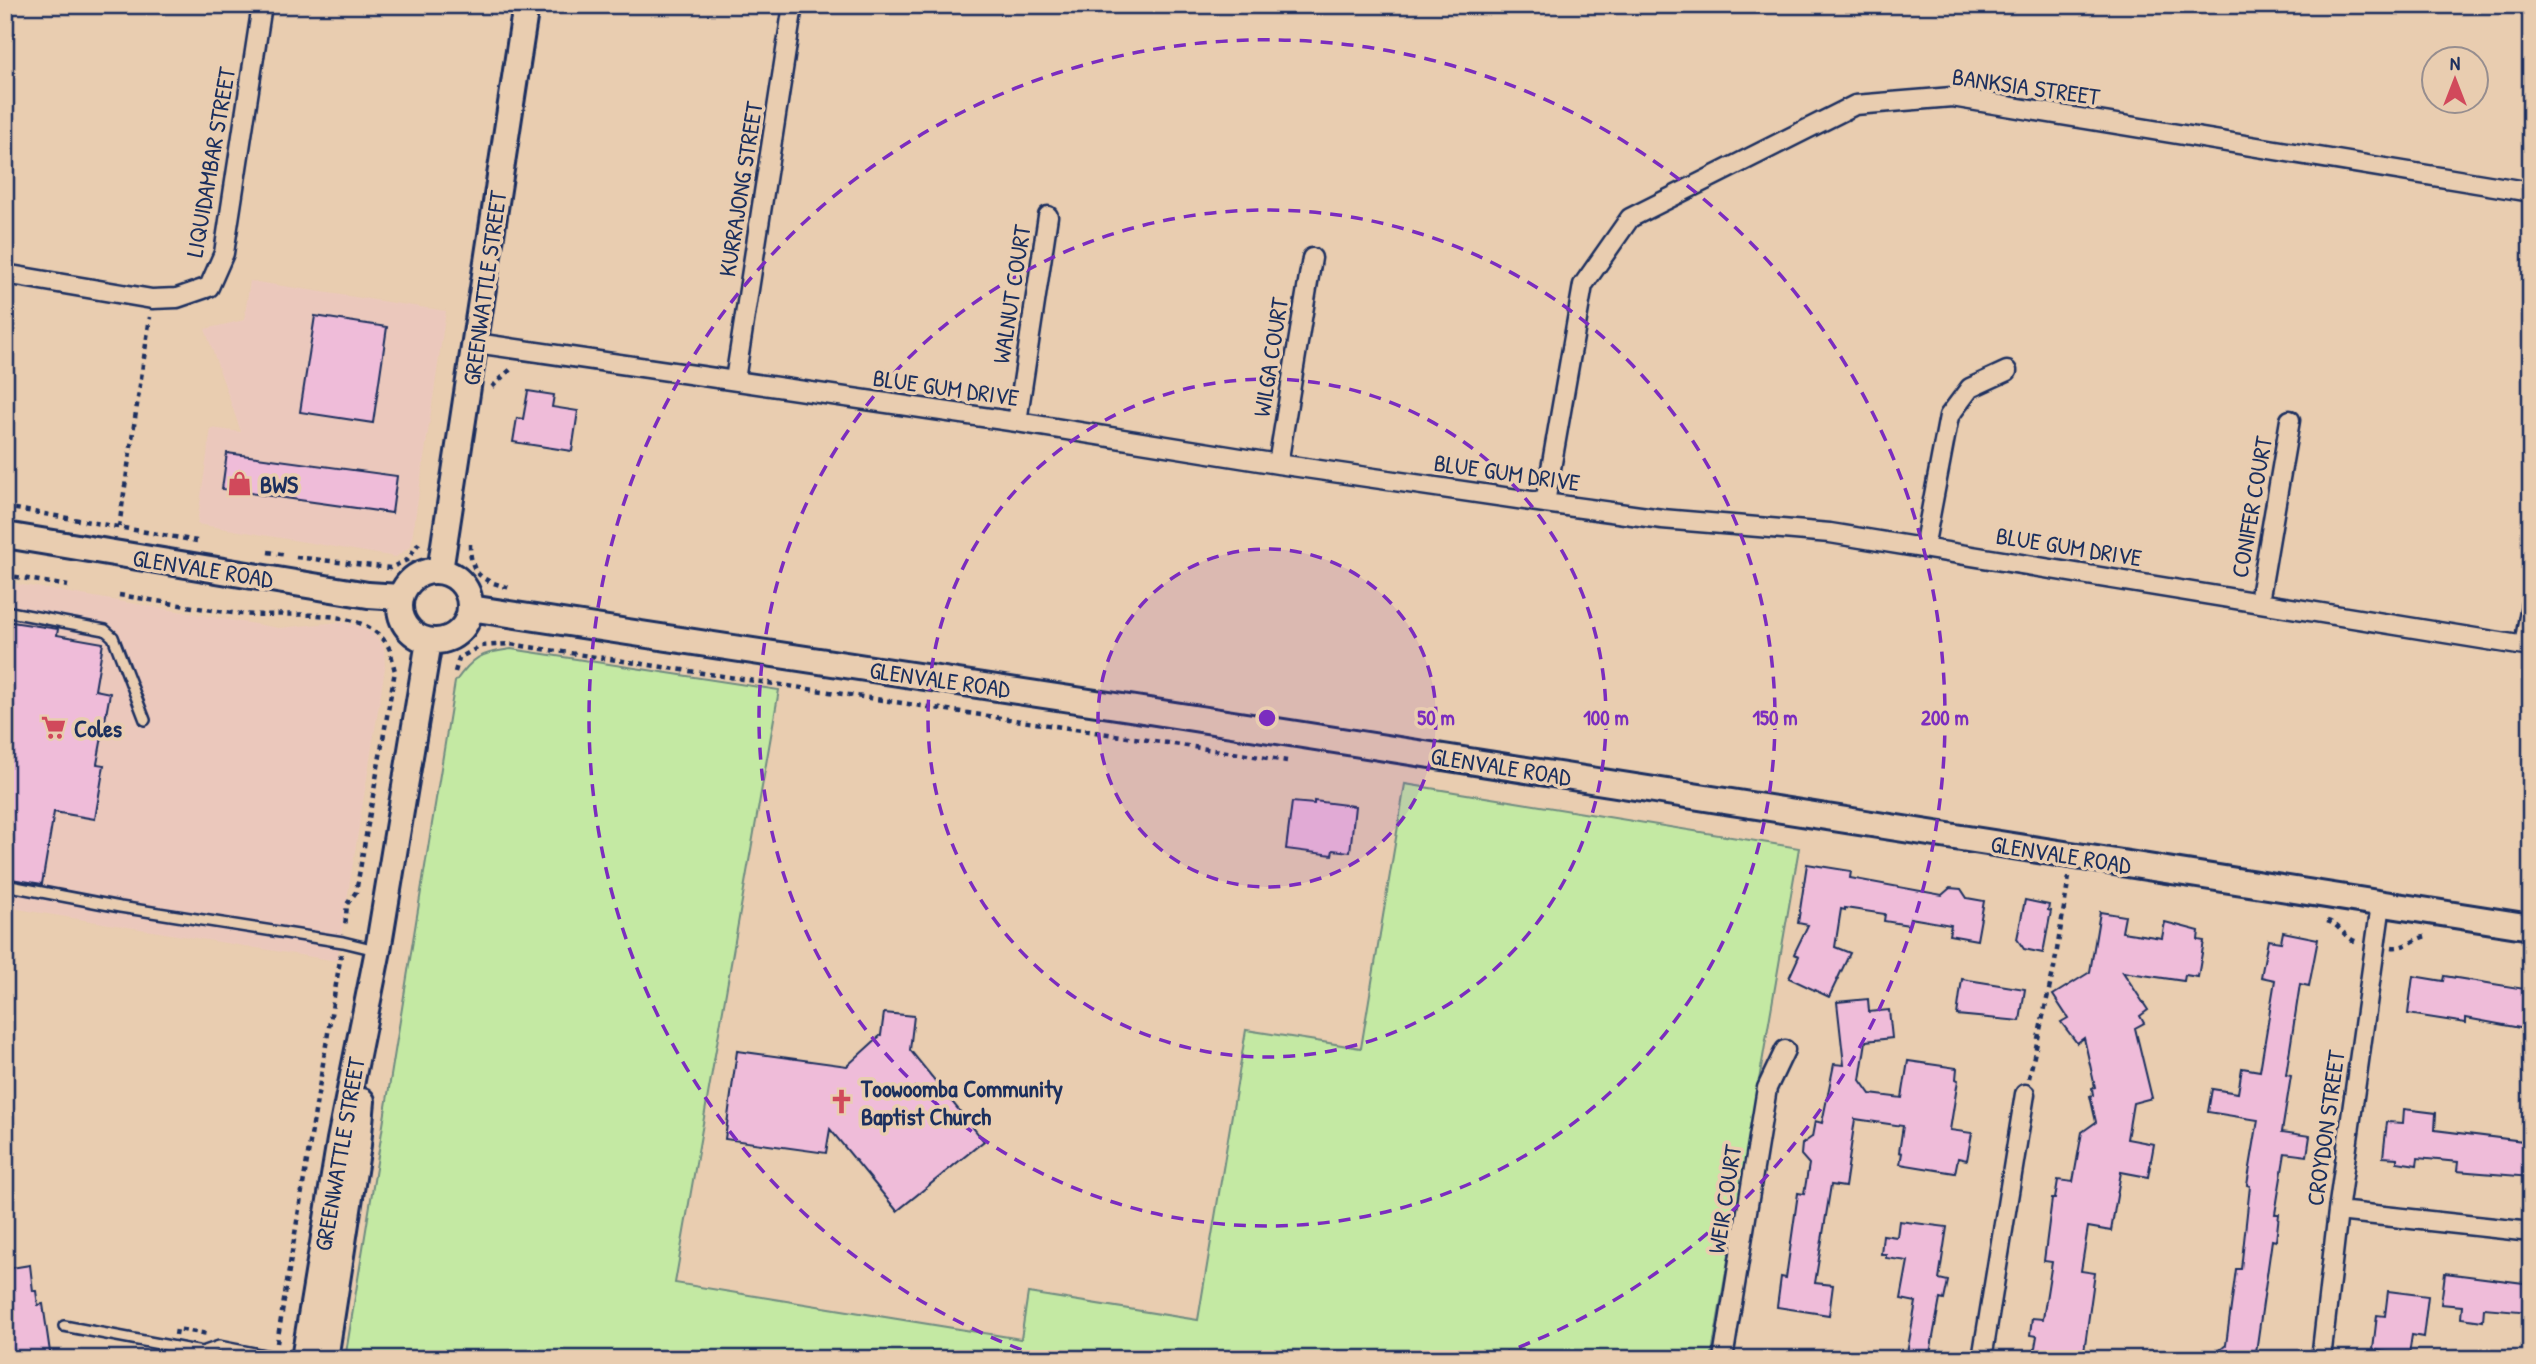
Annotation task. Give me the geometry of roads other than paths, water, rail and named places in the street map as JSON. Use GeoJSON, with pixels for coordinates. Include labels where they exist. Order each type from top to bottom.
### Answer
{"type":"FeatureCollection","features":[{"type":"Feature","properties":{"kind":"street","name":"LIQUIDAMBAR STREET"},"geometry":{"type":"LineString","coordinates":[[5,274],[152,299],[177,298],[209,286],[224,253],[262,5]]}},
{"type":"Feature","properties":{"kind":"street","name":"GREENWATTLE STREET"},"geometry":{"type":"LineString","coordinates":[[440,571],[526,5]]}},
{"type":"Feature","properties":{"kind":"street","name":"KURRAJONG STREET"},"geometry":{"type":"LineString","coordinates":[[735,380],[793,5]]}},
{"type":"Feature","properties":{"kind":"street","name":"BANKSIA STREET"},"geometry":{"type":"LineString","coordinates":[[1545,503],[1583,285],[1630,218],[1854,105],[1952,97],[2531,192]]}},
{"type":"Feature","properties":{"kind":"street","name":"WALNUT COURT"},"geometry":{"type":"LineString","coordinates":[[1017,422],[1048,216]]}},
{"type":"Feature","properties":{"kind":"street","name":"WILGA COURT"},"geometry":{"type":"LineString","coordinates":[[1278,464],[1312,258]]}},
{"type":"Feature","properties":{"kind":"street","name":"BLUE GUM DRIVE"},"geometry":{"type":"LineString","coordinates":[[476,343],[1545,503],[1662,519],[1830,533],[2527,647]]}},
{"type":"Feature","properties":{"kind":"street"},"geometry":{"type":"LineString","coordinates":[[1924,548],[1949,416],[1970,388],[2007,371]]}},
{"type":"Feature","properties":{"kind":"street","name":"CONIFER COURT"},"geometry":{"type":"LineString","coordinates":[[2259,602],[2290,420]]}},
{"type":"Feature","properties":{"kind":"street","name":"GLENVALE ROAD"},"geometry":{"type":"LineString","coordinates":[[5,535],[368,595],[400,597]]}},
{"type":"Feature","properties":{"kind":"street"},"geometry":{"type":"LineString","coordinates":[[440,571],[453,575],[468,595],[470,608],[467,621],[459,631],[442,640],[429,641],[411,632],[403,622],[400,597],[415,576],[440,571]]}},
{"type":"Feature","properties":{"kind":"street"},"geometry":{"type":"LineString","coordinates":[[2527,647],[2531,604]]}},
{"type":"Feature","properties":{"kind":"street","name":"GLENVALE ROAD"},"geometry":{"type":"LineString","coordinates":[[470,608],[2531,927]]}},
{"type":"Feature","properties":{"kind":"street","name":"GREENWATTLE STREET"},"geometry":{"type":"LineString","coordinates":[[304,1359],[340,1140],[378,950],[429,641]]}},
{"type":"Feature","properties":{"kind":"street","name":"CROYDON STREET"},"geometry":{"type":"LineString","coordinates":[[2321,1359],[2338,1211],[2381,904]]}},
{"type":"Feature","properties":{"kind":"street","name":"GREENWATTLE STREET"},"geometry":{"type":"LineString","coordinates":[[325,1359],[358,1145],[378,950]]}},
{"type":"Feature","properties":{"kind":"street","name":"WEIR COURT"},"geometry":{"type":"LineString","coordinates":[[1723,1359],[1767,1088],[1785,1050]]}},
{"type":"Feature","properties":{"kind":"street"},"geometry":{"type":"LineString","coordinates":[[1982,1359],[2025,1094]]}},
{"type":"Feature","properties":{"kind":"street"},"geometry":{"type":"LineString","coordinates":[[2338,1211],[2531,1232]]}},
{"type":"Feature","properties":{"kind":"lane"},"geometry":{"type":"LineString","coordinates":[[5,611],[105,630],[113,637],[145,720]]}},
{"type":"Feature","properties":{"kind":"lane"},"geometry":{"type":"LineString","coordinates":[[5,885],[378,950]]}},
{"type":"Feature","properties":{"kind":"lane"},"geometry":{"type":"LineString","coordinates":[[64,1326],[214,1359]]}},
{"type":"Feature","properties":{"kind":"lane"},"geometry":{"type":"LineString","coordinates":[[201,1355],[219,1346],[281,1357]]}},
{"type":"Feature","properties":{"kind":"place","name":"BWS"},"geometry":{"type":"Point","coordinates":[240,484]}},
{"type":"Feature","properties":{"kind":"place","name":"Coles"},"geometry":{"type":"Point","coordinates":[54,728]}},
{"type":"Feature","properties":{"kind":"place","name":"Toowoomba Community Baptist Church"},"geometry":{"type":"Point","coordinates":[841,1102]}}]}
